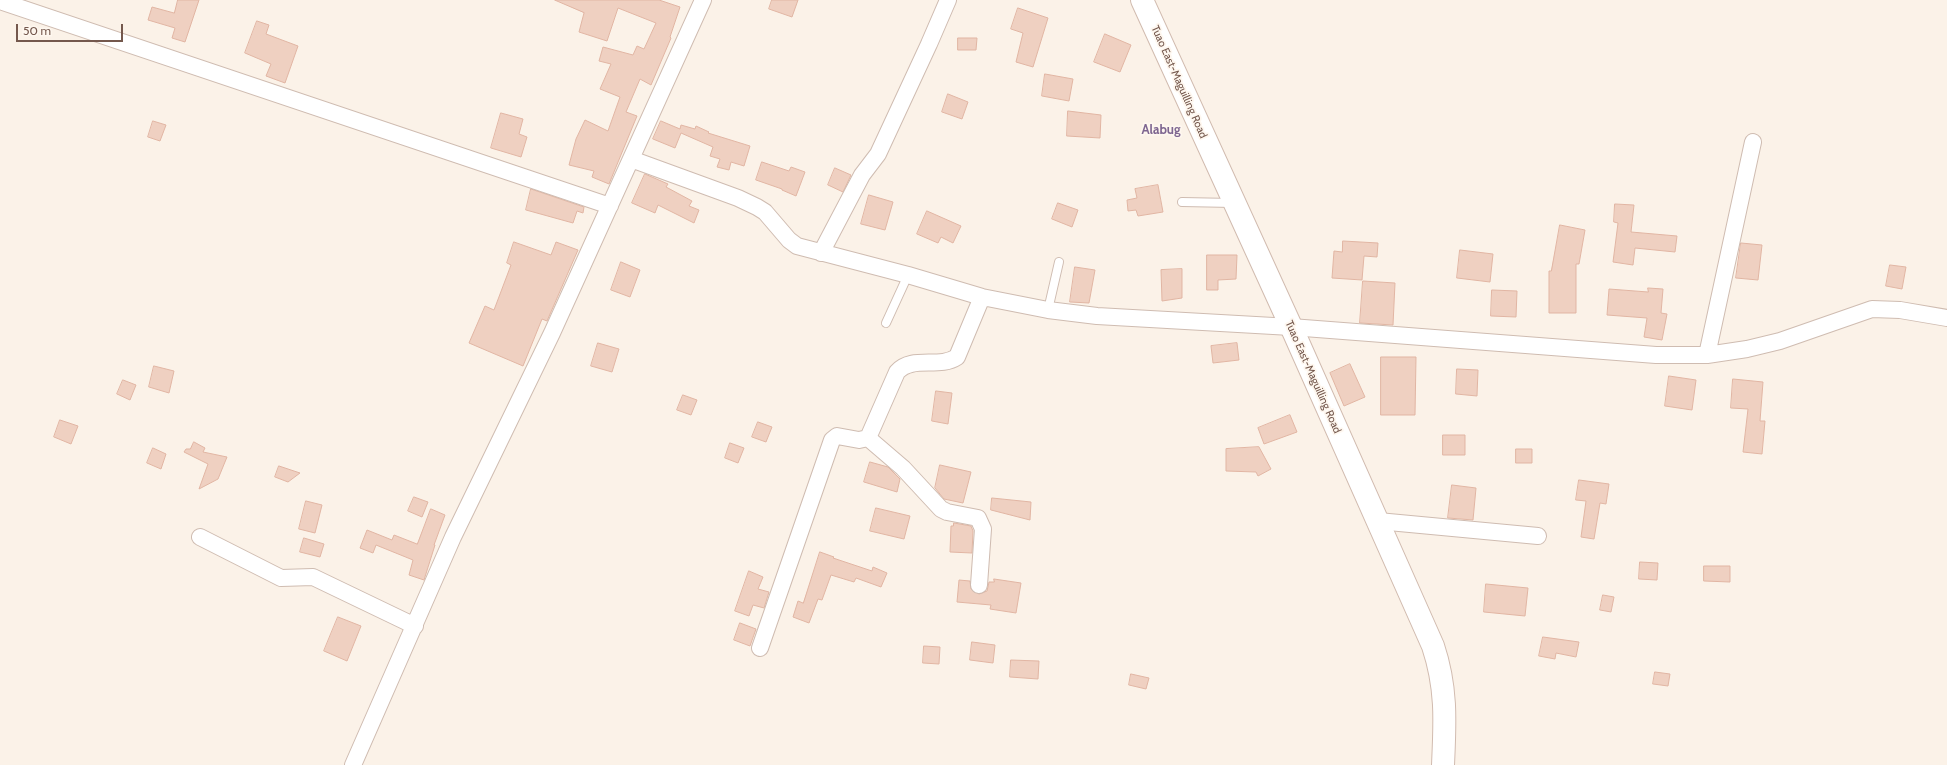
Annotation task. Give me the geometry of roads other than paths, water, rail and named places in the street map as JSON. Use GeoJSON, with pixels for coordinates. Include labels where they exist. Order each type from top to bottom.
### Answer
{"type":"FeatureCollection","features":[{"type":"Feature","properties":{"kind":"main road","name":"Tuao East-Maguilling Road"},"geometry":{"type":"LineString","coordinates":[[1142,0],[1418,610],[1439,666],[1444,694],[1443,765]]}},
{"type":"Feature","properties":{"kind":"street"},"geometry":{"type":"LineString","coordinates":[[353,765],[453,537],[552,333],[703,0]]}},
{"type":"Feature","properties":{"kind":"street"},"geometry":{"type":"LineString","coordinates":[[821,253],[862,175],[878,154],[948,0]]}},
{"type":"Feature","properties":{"kind":"street"},"geometry":{"type":"LineString","coordinates":[[0,1],[610,206]]}},
{"type":"Feature","properties":{"kind":"street"},"geometry":{"type":"LineString","coordinates":[[1707,355],[1753,142]]}},
{"type":"Feature","properties":{"kind":"street"},"geometry":{"type":"LineString","coordinates":[[631,160],[738,198],[757,207],[765,212],[789,240],[797,246],[908,275],[982,297],[1048,310],[1097,316],[1291,327],[1656,355],[1707,355],[1747,350],[1780,341],[1872,309],[1900,310],[1947,318]]}},
{"type":"Feature","properties":{"kind":"street"},"geometry":{"type":"LineString","coordinates":[[868,438],[896,372],[902,366],[908,364],[942,363],[952,361],[958,357],[982,297]]}},
{"type":"Feature","properties":{"kind":"street"},"geometry":{"type":"LineString","coordinates":[[760,648],[832,440],[837,436],[859,440],[868,438]]}},
{"type":"Feature","properties":{"kind":"street"},"geometry":{"type":"LineString","coordinates":[[868,438],[903,468],[941,509],[947,512],[978,518],[981,521],[983,529],[979,585]]}},
{"type":"Feature","properties":{"kind":"street"},"geometry":{"type":"LineString","coordinates":[[1378,521],[1538,536]]}},
{"type":"Feature","properties":{"kind":"street"},"geometry":{"type":"LineString","coordinates":[[200,537],[281,578],[313,577],[415,626]]}},
{"type":"Feature","properties":{"kind":"lane"},"geometry":{"type":"LineString","coordinates":[[1182,202],[1234,203]]}},
{"type":"Feature","properties":{"kind":"lane"},"geometry":{"type":"LineString","coordinates":[[1048,310],[1059,262]]}},
{"type":"Feature","properties":{"kind":"lane"},"geometry":{"type":"LineString","coordinates":[[886,323],[908,275]]}},
{"type":"Feature","properties":{"kind":"district","name":"Alabug"},"geometry":{"type":"Point","coordinates":[1161,130]}}]}
